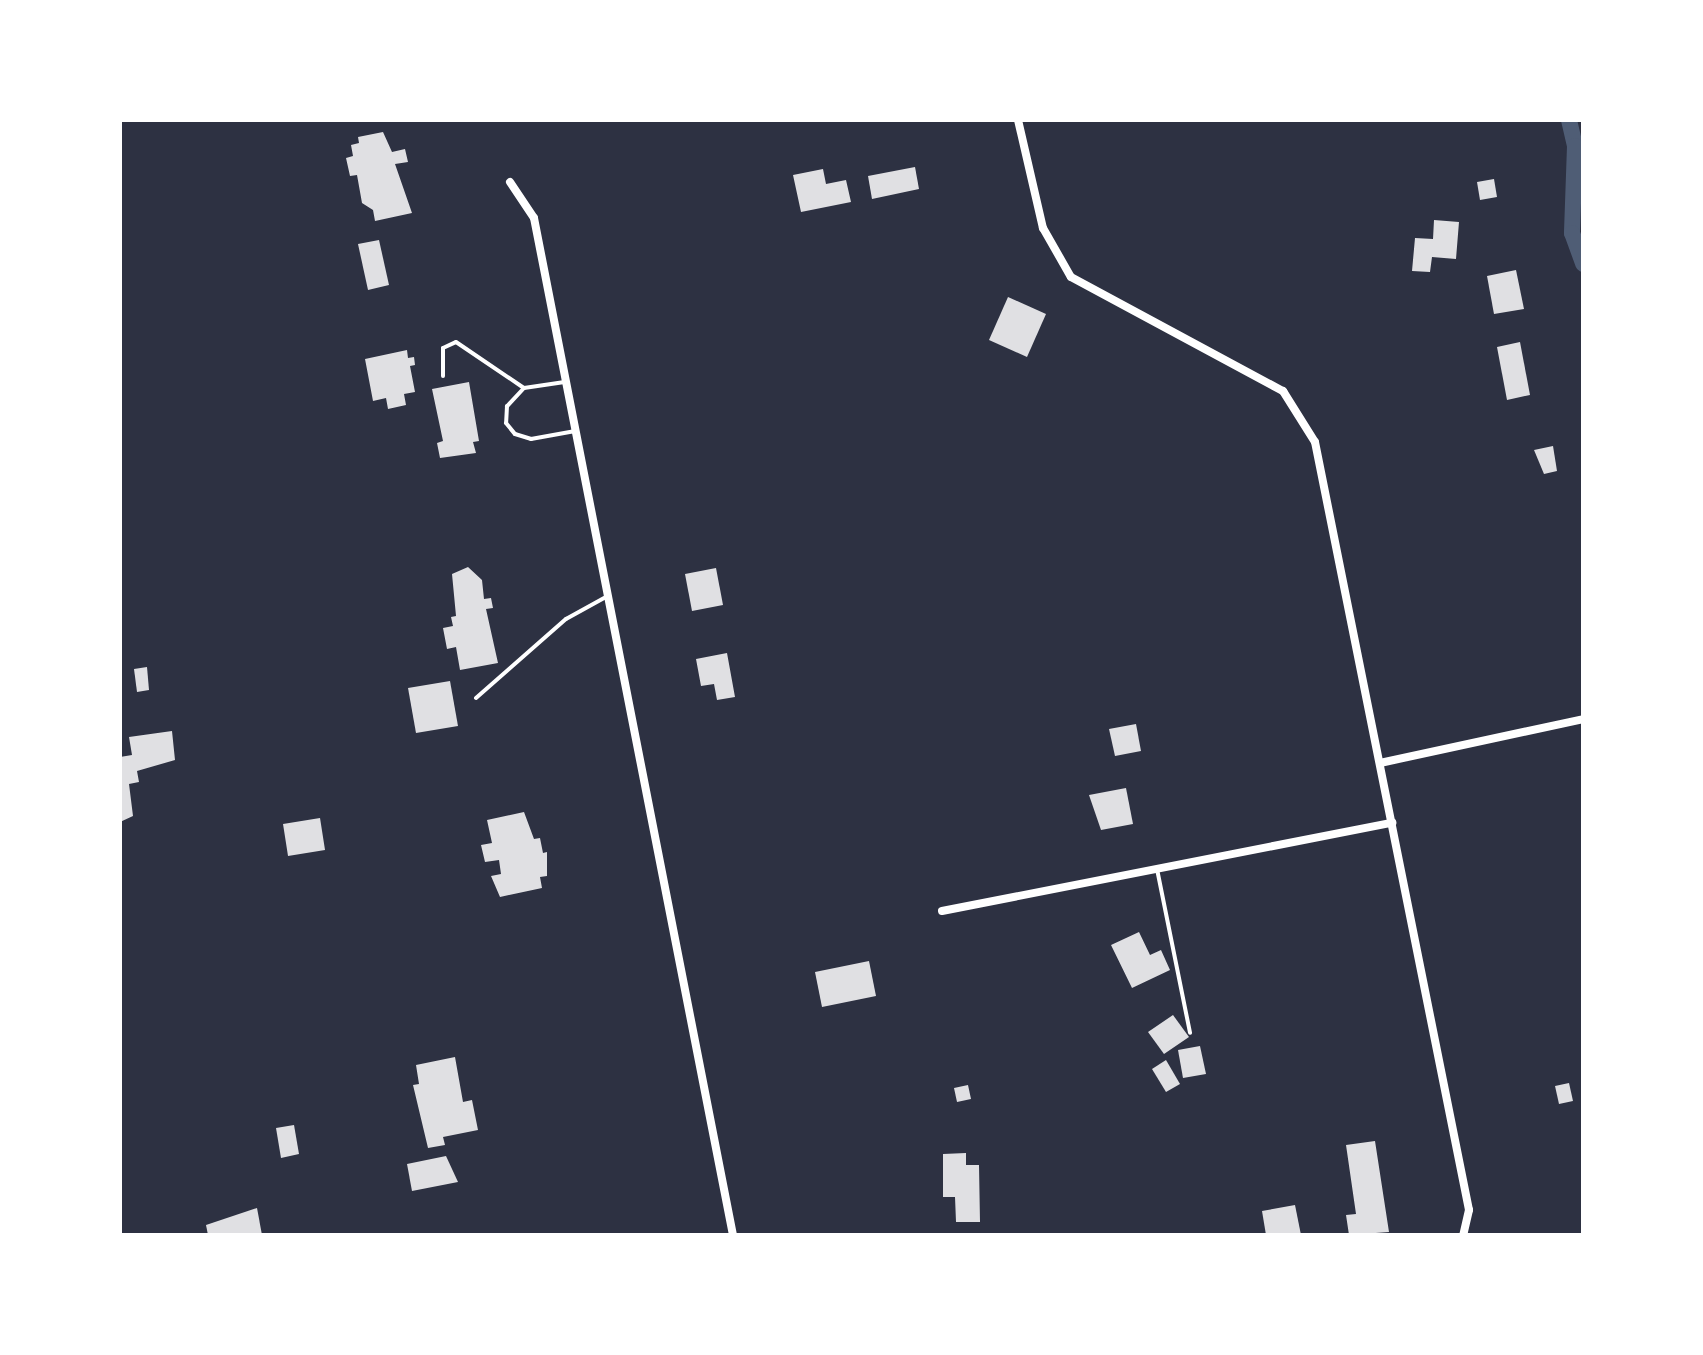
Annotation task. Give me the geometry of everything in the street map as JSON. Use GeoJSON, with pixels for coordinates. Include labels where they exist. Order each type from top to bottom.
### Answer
{"type":"FeatureCollection","features":[{"type":"Feature","properties":{"kind":"street"},"geometry":{"type":"LineString","coordinates":[[1018,120],[1043,228],[1071,277],[1274,384],[1303,415],[1315,442],[1469,1210],[1463,1235]]}},
{"type":"Feature","properties":{"kind":"street"},"geometry":{"type":"LineString","coordinates":[[510,182],[534,218],[733,1235]]}},
{"type":"Feature","properties":{"kind":"street"},"geometry":{"type":"LineString","coordinates":[[1380,763],[1583,719]]}},
{"type":"Feature","properties":{"kind":"street"},"geometry":{"type":"LineString","coordinates":[[942,911],[1392,823]]}},
{"type":"Feature","properties":{"kind":"lane"},"geometry":{"type":"LineString","coordinates":[[443,376],[443,348],[456,342],[524,388]]}},
{"type":"Feature","properties":{"kind":"lane"},"geometry":{"type":"LineString","coordinates":[[565,382],[524,388],[507,406],[506,423],[515,434],[531,439],[575,431]]}},
{"type":"Feature","properties":{"kind":"lane"},"geometry":{"type":"LineString","coordinates":[[476,698],[566,619],[608,596]]}},
{"type":"Feature","properties":{"kind":"lane"},"geometry":{"type":"LineString","coordinates":[[1157,869],[1190,1033]]}},
{"type":"Feature","properties":{"kind":"building"},"geometry":{"type":"Polygon","coordinates":[[[383,132],[392,152],[405,149],[408,162],[395,164],[412,213],[375,221],[373,210],[362,203],[357,175],[350,176],[346,158],[353,156],[351,145],[359,143],[358,137],[383,132]]]}},
{"type":"Feature","properties":{"kind":"building"},"geometry":{"type":"Polygon","coordinates":[[[915,167],[919,189],[872,199],[868,176],[915,167]]]}},
{"type":"Feature","properties":{"kind":"building"},"geometry":{"type":"Polygon","coordinates":[[[823,169],[826,184],[846,180],[851,202],[801,212],[793,175],[823,169]]]}},
{"type":"Feature","properties":{"kind":"building"},"geometry":{"type":"Polygon","coordinates":[[[1494,179],[1497,197],[1480,200],[1477,182],[1494,179]]]}},
{"type":"Feature","properties":{"kind":"building"},"geometry":{"type":"Polygon","coordinates":[[[1434,220],[1459,222],[1456,259],[1432,257],[1430,272],[1412,271],[1415,238],[1433,239],[1434,220]]]}},
{"type":"Feature","properties":{"kind":"building"},"geometry":{"type":"Polygon","coordinates":[[[379,240],[389,285],[368,290],[358,244],[379,240]]]}},
{"type":"Feature","properties":{"kind":"building"},"geometry":{"type":"Polygon","coordinates":[[[1516,270],[1524,309],[1494,314],[1487,276],[1516,270]]]}},
{"type":"Feature","properties":{"kind":"building"},"geometry":{"type":"Polygon","coordinates":[[[1008,297],[1046,314],[1027,357],[989,340],[1008,297]]]}},
{"type":"Feature","properties":{"kind":"building"},"geometry":{"type":"Polygon","coordinates":[[[1520,342],[1530,395],[1507,400],[1497,347],[1520,342]]]}},
{"type":"Feature","properties":{"kind":"building"},"geometry":{"type":"Polygon","coordinates":[[[407,350],[408,358],[414,357],[415,365],[410,366],[415,392],[404,394],[406,405],[388,409],[386,398],[373,401],[365,359],[407,350]]]}},
{"type":"Feature","properties":{"kind":"building"},"geometry":{"type":"Polygon","coordinates":[[[469,382],[479,441],[473,442],[476,453],[440,458],[437,443],[443,441],[432,389],[469,382]]]}},
{"type":"Feature","properties":{"kind":"building"},"geometry":{"type":"Polygon","coordinates":[[[1553,446],[1557,471],[1544,474],[1534,450],[1553,446]]]}},
{"type":"Feature","properties":{"kind":"building"},"geometry":{"type":"Polygon","coordinates":[[[468,567],[482,580],[484,599],[491,598],[493,608],[486,609],[498,663],[460,670],[456,647],[447,649],[443,628],[453,626],[451,617],[456,616],[452,574],[468,567]]]}},
{"type":"Feature","properties":{"kind":"building"},"geometry":{"type":"Polygon","coordinates":[[[716,568],[723,605],[692,611],[685,574],[716,568]]]}},
{"type":"Feature","properties":{"kind":"building"},"geometry":{"type":"Polygon","coordinates":[[[727,653],[735,697],[717,700],[714,684],[701,686],[696,659],[727,653]]]}},
{"type":"Feature","properties":{"kind":"building"},"geometry":{"type":"Polygon","coordinates":[[[147,667],[149,690],[137,692],[134,669],[147,667]]]}},
{"type":"Feature","properties":{"kind":"building"},"geometry":{"type":"Polygon","coordinates":[[[450,681],[458,726],[416,733],[408,688],[450,681]]]}},
{"type":"Feature","properties":{"kind":"building"},"geometry":{"type":"Polygon","coordinates":[[[1136,724],[1141,751],[1115,756],[1109,729],[1136,724]]]}},
{"type":"Feature","properties":{"kind":"building"},"geometry":{"type":"Polygon","coordinates":[[[172,731],[175,760],[137,771],[139,782],[129,784],[133,816],[120,822],[120,757],[132,755],[129,737],[172,731]]]}},
{"type":"Feature","properties":{"kind":"building"},"geometry":{"type":"Polygon","coordinates":[[[1126,788],[1133,824],[1101,830],[1089,795],[1126,788]]]}},
{"type":"Feature","properties":{"kind":"building"},"geometry":{"type":"Polygon","coordinates":[[[524,812],[534,839],[540,838],[543,853],[547,852],[547,876],[540,877],[542,888],[500,897],[491,876],[501,874],[499,860],[485,862],[481,845],[492,843],[487,820],[524,812]]]}},
{"type":"Feature","properties":{"kind":"building"},"geometry":{"type":"Polygon","coordinates":[[[320,818],[325,850],[288,856],[283,824],[320,818]]]}},
{"type":"Feature","properties":{"kind":"building"},"geometry":{"type":"Polygon","coordinates":[[[1139,932],[1150,955],[1161,950],[1170,970],[1132,988],[1111,945],[1139,932]]]}},
{"type":"Feature","properties":{"kind":"building"},"geometry":{"type":"Polygon","coordinates":[[[869,961],[876,996],[822,1007],[815,972],[869,961]]]}},
{"type":"Feature","properties":{"kind":"building"},"geometry":{"type":"Polygon","coordinates":[[[1173,1015],[1189,1037],[1164,1054],[1148,1032],[1173,1015]]]}},
{"type":"Feature","properties":{"kind":"building"},"geometry":{"type":"Polygon","coordinates":[[[1200,1046],[1206,1074],[1183,1078],[1178,1050],[1200,1046]]]}},
{"type":"Feature","properties":{"kind":"building"},"geometry":{"type":"Polygon","coordinates":[[[455,1057],[463,1102],[472,1100],[478,1130],[443,1137],[445,1145],[428,1148],[413,1085],[419,1084],[416,1065],[455,1057]]]}},
{"type":"Feature","properties":{"kind":"building"},"geometry":{"type":"Polygon","coordinates":[[[1166,1060],[1180,1084],[1166,1092],[1152,1069],[1166,1060]]]}},
{"type":"Feature","properties":{"kind":"building"},"geometry":{"type":"Polygon","coordinates":[[[1569,1083],[1573,1101],[1559,1104],[1555,1086],[1569,1083]]]}},
{"type":"Feature","properties":{"kind":"building"},"geometry":{"type":"Polygon","coordinates":[[[968,1085],[971,1099],[957,1102],[954,1088],[968,1085]]]}},
{"type":"Feature","properties":{"kind":"building"},"geometry":{"type":"Polygon","coordinates":[[[294,1125],[299,1154],[281,1158],[276,1128],[294,1125]]]}},
{"type":"Feature","properties":{"kind":"building"},"geometry":{"type":"Polygon","coordinates":[[[1375,1141],[1389,1232],[1349,1235],[1346,1215],[1356,1214],[1346,1145],[1375,1141]]]}},
{"type":"Feature","properties":{"kind":"building"},"geometry":{"type":"Polygon","coordinates":[[[966,1153],[966,1165],[979,1165],[980,1222],[956,1222],[955,1197],[943,1197],[943,1154],[966,1153]]]}},
{"type":"Feature","properties":{"kind":"building"},"geometry":{"type":"Polygon","coordinates":[[[446,1156],[458,1182],[412,1191],[407,1164],[446,1156]]]}},
{"type":"Feature","properties":{"kind":"building"},"geometry":{"type":"Polygon","coordinates":[[[1295,1205],[1301,1235],[1266,1235],[1262,1211],[1295,1205]]]}},
{"type":"Feature","properties":{"kind":"building"},"geometry":{"type":"Polygon","coordinates":[[[257,1208],[262,1235],[208,1235],[206,1225],[257,1208]]]}},
{"type":"Feature","properties":{"kind":"waterway"},"geometry":{"type":"LineString","coordinates":[[1569,120],[1575,146],[1572,233],[1583,264]]}}]}
